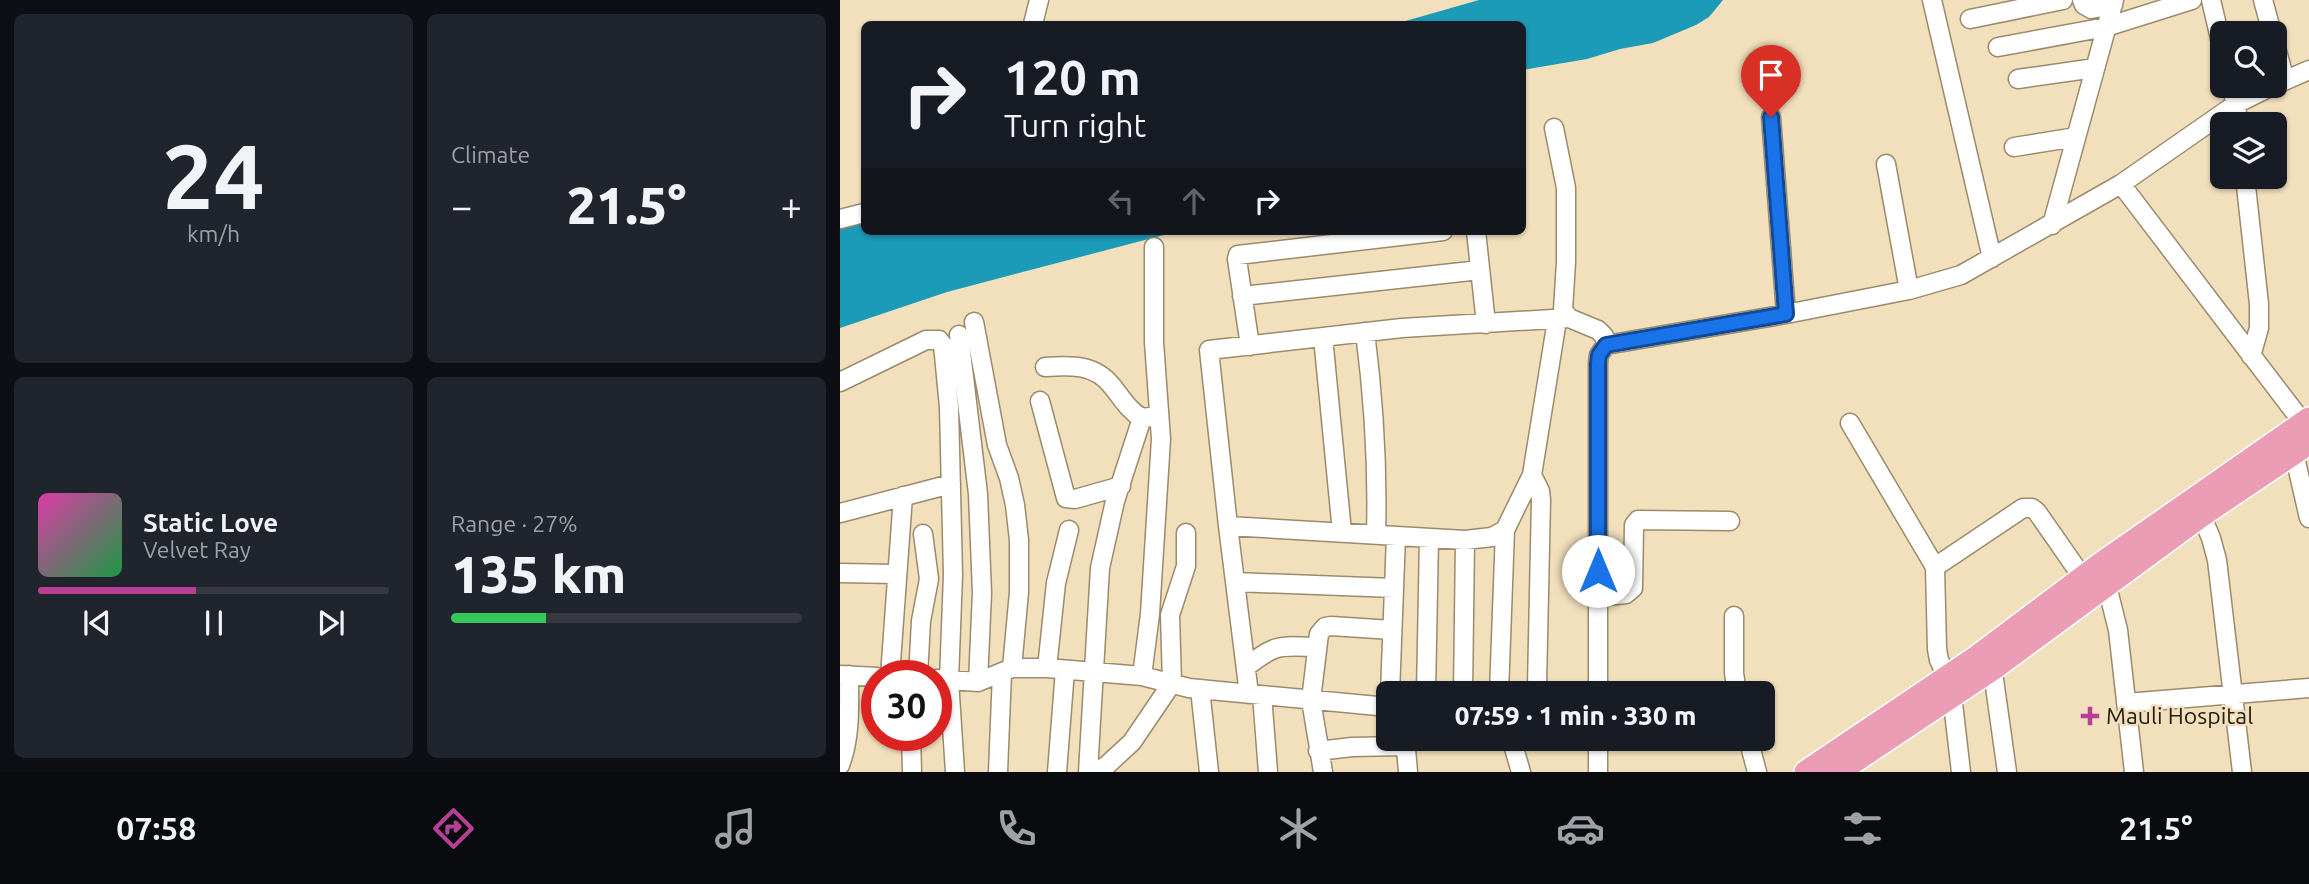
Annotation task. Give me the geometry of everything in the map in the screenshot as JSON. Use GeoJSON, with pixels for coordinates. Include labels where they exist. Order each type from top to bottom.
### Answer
{"type":"FeatureCollection","features":[{"type":"Feature","properties":{"kind":"main road"},"geometry":{"type":"LineString","coordinates":[[1822,770],[1991,658],[2097,575],[2304,434]]}},
{"type":"Feature","properties":{"kind":"street"},"geometry":{"type":"LineString","coordinates":[[1034,21],[1040,0]]}},
{"type":"Feature","properties":{"kind":"street"},"geometry":{"type":"LineString","coordinates":[[1931,0],[1992,258]]}},
{"type":"Feature","properties":{"kind":"street"},"geometry":{"type":"LineString","coordinates":[[1970,19],[2063,0]]}},
{"type":"Feature","properties":{"kind":"street"},"geometry":{"type":"LineString","coordinates":[[2082,0],[2084,5],[2091,9],[2113,2]]}},
{"type":"Feature","properties":{"kind":"street"},"geometry":{"type":"LineString","coordinates":[[1998,47],[2106,27],[2192,0]]}},
{"type":"Feature","properties":{"kind":"street"},"geometry":{"type":"LineString","coordinates":[[2211,0],[2216,21]]}},
{"type":"Feature","properties":{"kind":"street"},"geometry":{"type":"LineString","coordinates":[[2263,0],[2269,21]]}},
{"type":"Feature","properties":{"kind":"street"},"geometry":{"type":"LineString","coordinates":[[2052,225],[2113,2]]}},
{"type":"Feature","properties":{"kind":"street"},"geometry":{"type":"LineString","coordinates":[[2018,79],[2095,68]]}},
{"type":"Feature","properties":{"kind":"street"},"geometry":{"type":"LineString","coordinates":[[2287,79],[2309,70]]}},
{"type":"Feature","properties":{"kind":"street"},"geometry":{"type":"LineString","coordinates":[[2235,98],[2237,112]]}},
{"type":"Feature","properties":{"kind":"street"},"geometry":{"type":"LineString","coordinates":[[1598,681],[1598,363],[1599,355],[1606,345],[1909,290],[1961,275],[2121,184],[2248,98]]}},
{"type":"Feature","properties":{"kind":"street"},"geometry":{"type":"LineString","coordinates":[[1771,117],[1786,314]]}},
{"type":"Feature","properties":{"kind":"street"},"geometry":{"type":"LineString","coordinates":[[1499,681],[1505,530],[1532,475],[1563,319],[1566,188],[1554,128]]}},
{"type":"Feature","properties":{"kind":"street"},"geometry":{"type":"LineString","coordinates":[[2014,147],[2076,137]]}},
{"type":"Feature","properties":{"kind":"street"},"geometry":{"type":"LineString","coordinates":[[1886,164],[1909,290]]}},
{"type":"Feature","properties":{"kind":"street"},"geometry":{"type":"LineString","coordinates":[[2121,184],[2251,356],[2304,434],[2309,518]]}},
{"type":"Feature","properties":{"kind":"street"},"geometry":{"type":"LineString","coordinates":[[2246,189],[2259,304],[2259,328],[2251,356]]}},
{"type":"Feature","properties":{"kind":"street"},"geometry":{"type":"LineString","coordinates":[[840,219],[861,214]]}},
{"type":"Feature","properties":{"kind":"street"},"geometry":{"type":"LineString","coordinates":[[1250,346],[1238,255],[1386,235]]}},
{"type":"Feature","properties":{"kind":"street"},"geometry":{"type":"LineString","coordinates":[[1476,235],[1486,324]]}},
{"type":"Feature","properties":{"kind":"street"},"geometry":{"type":"LineString","coordinates":[[1088,772],[1100,568],[1115,501],[1150,417],[1154,342],[1154,247]]}},
{"type":"Feature","properties":{"kind":"street"},"geometry":{"type":"LineString","coordinates":[[1242,296],[1480,270]]}},
{"type":"Feature","properties":{"kind":"street"},"geometry":{"type":"LineString","coordinates":[[1268,772],[1256,694],[1245,667],[1209,350],[1365,332],[1563,319],[1598,330],[1604,336],[1606,345]]}},
{"type":"Feature","properties":{"kind":"street"},"geometry":{"type":"LineString","coordinates":[[974,322],[997,445],[1015,505],[1019,540],[1019,592],[1007,670],[998,772]]}},
{"type":"Feature","properties":{"kind":"street"},"geometry":{"type":"LineString","coordinates":[[1365,332],[1375,405],[1377,534]]}},
{"type":"Feature","properties":{"kind":"street"},"geometry":{"type":"LineString","coordinates":[[959,335],[978,494],[982,593],[978,682]]}},
{"type":"Feature","properties":{"kind":"street"},"geometry":{"type":"LineString","coordinates":[[1323,337],[1342,532]]}},
{"type":"Feature","properties":{"kind":"street"},"geometry":{"type":"LineString","coordinates":[[840,382],[926,340],[939,340],[943,345],[947,368],[953,575],[945,660]]}},
{"type":"Feature","properties":{"kind":"street"},"geometry":{"type":"LineString","coordinates":[[1045,367],[1078,366],[1100,375],[1111,383],[1127,407],[1150,417],[1161,439],[1157,528],[1142,676]]}},
{"type":"Feature","properties":{"kind":"street"},"geometry":{"type":"LineString","coordinates":[[1040,401],[1066,498],[1075,499],[1121,486]]}},
{"type":"Feature","properties":{"kind":"street"},"geometry":{"type":"LineString","coordinates":[[1850,423],[1935,567],[1937,649],[1950,686],[1961,772]]}},
{"type":"Feature","properties":{"kind":"street"},"geometry":{"type":"LineString","coordinates":[[1532,475],[1541,491],[1537,681]]}},
{"type":"Feature","properties":{"kind":"street"},"geometry":{"type":"LineString","coordinates":[[840,513],[951,484]]}},
{"type":"Feature","properties":{"kind":"street"},"geometry":{"type":"LineString","coordinates":[[891,660],[903,496]]}},
{"type":"Feature","properties":{"kind":"street"},"geometry":{"type":"LineString","coordinates":[[1935,567],[2028,507],[2037,512],[2097,575],[2118,629],[2134,772]]}},
{"type":"Feature","properties":{"kind":"street"},"geometry":{"type":"LineString","coordinates":[[2198,507],[2217,560],[2242,772]]}},
{"type":"Feature","properties":{"kind":"street"},"geometry":{"type":"LineString","coordinates":[[1598,597],[1626,594],[1633,588],[1634,525],[1638,520],[1730,521]]}},
{"type":"Feature","properties":{"kind":"street"},"geometry":{"type":"LineString","coordinates":[[1228,526],[1465,540],[1492,537],[1505,530]]}},
{"type":"Feature","properties":{"kind":"street"},"geometry":{"type":"LineString","coordinates":[[1057,772],[1056,583],[1069,530]]}},
{"type":"Feature","properties":{"kind":"street"},"geometry":{"type":"LineString","coordinates":[[1103,770],[1132,742],[1172,683],[1170,614],[1186,566],[1186,533]]}},
{"type":"Feature","properties":{"kind":"street"},"geometry":{"type":"LineString","coordinates":[[919,660],[921,621],[929,579],[923,534]]}},
{"type":"Feature","properties":{"kind":"street"},"geometry":{"type":"LineString","coordinates":[[1390,681],[1396,536]]}},
{"type":"Feature","properties":{"kind":"street"},"geometry":{"type":"LineString","coordinates":[[1426,681],[1429,538]]}},
{"type":"Feature","properties":{"kind":"street"},"geometry":{"type":"LineString","coordinates":[[1463,681],[1465,540]]}},
{"type":"Feature","properties":{"kind":"street"},"geometry":{"type":"LineString","coordinates":[[840,573],[896,574]]}},
{"type":"Feature","properties":{"kind":"street"},"geometry":{"type":"LineString","coordinates":[[1235,582],[1394,588]]}},
{"type":"Feature","properties":{"kind":"street"},"geometry":{"type":"LineString","coordinates":[[1734,616],[1735,681]]}},
{"type":"Feature","properties":{"kind":"street"},"geometry":{"type":"LineString","coordinates":[[1323,772],[1311,700],[1319,634],[1325,627],[1392,630]]}},
{"type":"Feature","properties":{"kind":"street"},"geometry":{"type":"LineString","coordinates":[[1245,667],[1271,648],[1317,647]]}},
{"type":"Feature","properties":{"kind":"street"},"geometry":{"type":"LineString","coordinates":[[1991,658],[2007,772]]}},
{"type":"Feature","properties":{"kind":"street"},"geometry":{"type":"LineString","coordinates":[[952,680],[978,682],[1007,670],[1056,669],[1142,676],[1200,689],[1376,705]]}},
{"type":"Feature","properties":{"kind":"street"},"geometry":{"type":"LineString","coordinates":[[840,765],[848,729],[844,675]]}},
{"type":"Feature","properties":{"kind":"street"},"geometry":{"type":"LineString","coordinates":[[2126,704],[2309,688]]}},
{"type":"Feature","properties":{"kind":"street"},"geometry":{"type":"LineString","coordinates":[[1200,689],[1209,772]]}},
{"type":"Feature","properties":{"kind":"street"},"geometry":{"type":"LineString","coordinates":[[1318,751],[1402,746],[1406,749],[1408,772]]}},
{"type":"Feature","properties":{"kind":"street"},"geometry":{"type":"LineString","coordinates":[[952,749],[955,772]]}},
{"type":"Feature","properties":{"kind":"street"},"geometry":{"type":"LineString","coordinates":[[911,751],[912,772]]}},
{"type":"Feature","properties":{"kind":"street"},"geometry":{"type":"LineString","coordinates":[[1515,751],[1521,772]]}},
{"type":"Feature","properties":{"kind":"street"},"geometry":{"type":"LineString","coordinates":[[1598,751],[1598,772]]}},
{"type":"Feature","properties":{"kind":"street"},"geometry":{"type":"LineString","coordinates":[[1751,751],[1757,772]]}},
{"type":"Feature","properties":{"kind":"water"},"geometry":{"type":"Polygon","coordinates":[[[1479,0],[1723,0],[1709,17],[1696,25],[1653,43],[1587,59],[1526,69],[1526,21],[1406,21],[1479,0]]]}},
{"type":"Feature","properties":{"kind":"water"},"geometry":{"type":"Polygon","coordinates":[[[861,223],[861,235],[1164,235],[947,292],[840,328],[840,227],[861,223]]]}},
{"type":"Feature","properties":{"kind":"place","name":"Mauli Hospital"},"geometry":{"type":"Point","coordinates":[2090,716]}},
{"type":"Feature","properties":{"kind":"route"},"geometry":{"type":"LineString","coordinates":[[1598,571],[1598,363],[1599,355],[1606,345],[1786,314],[1771,117]]}}]}
